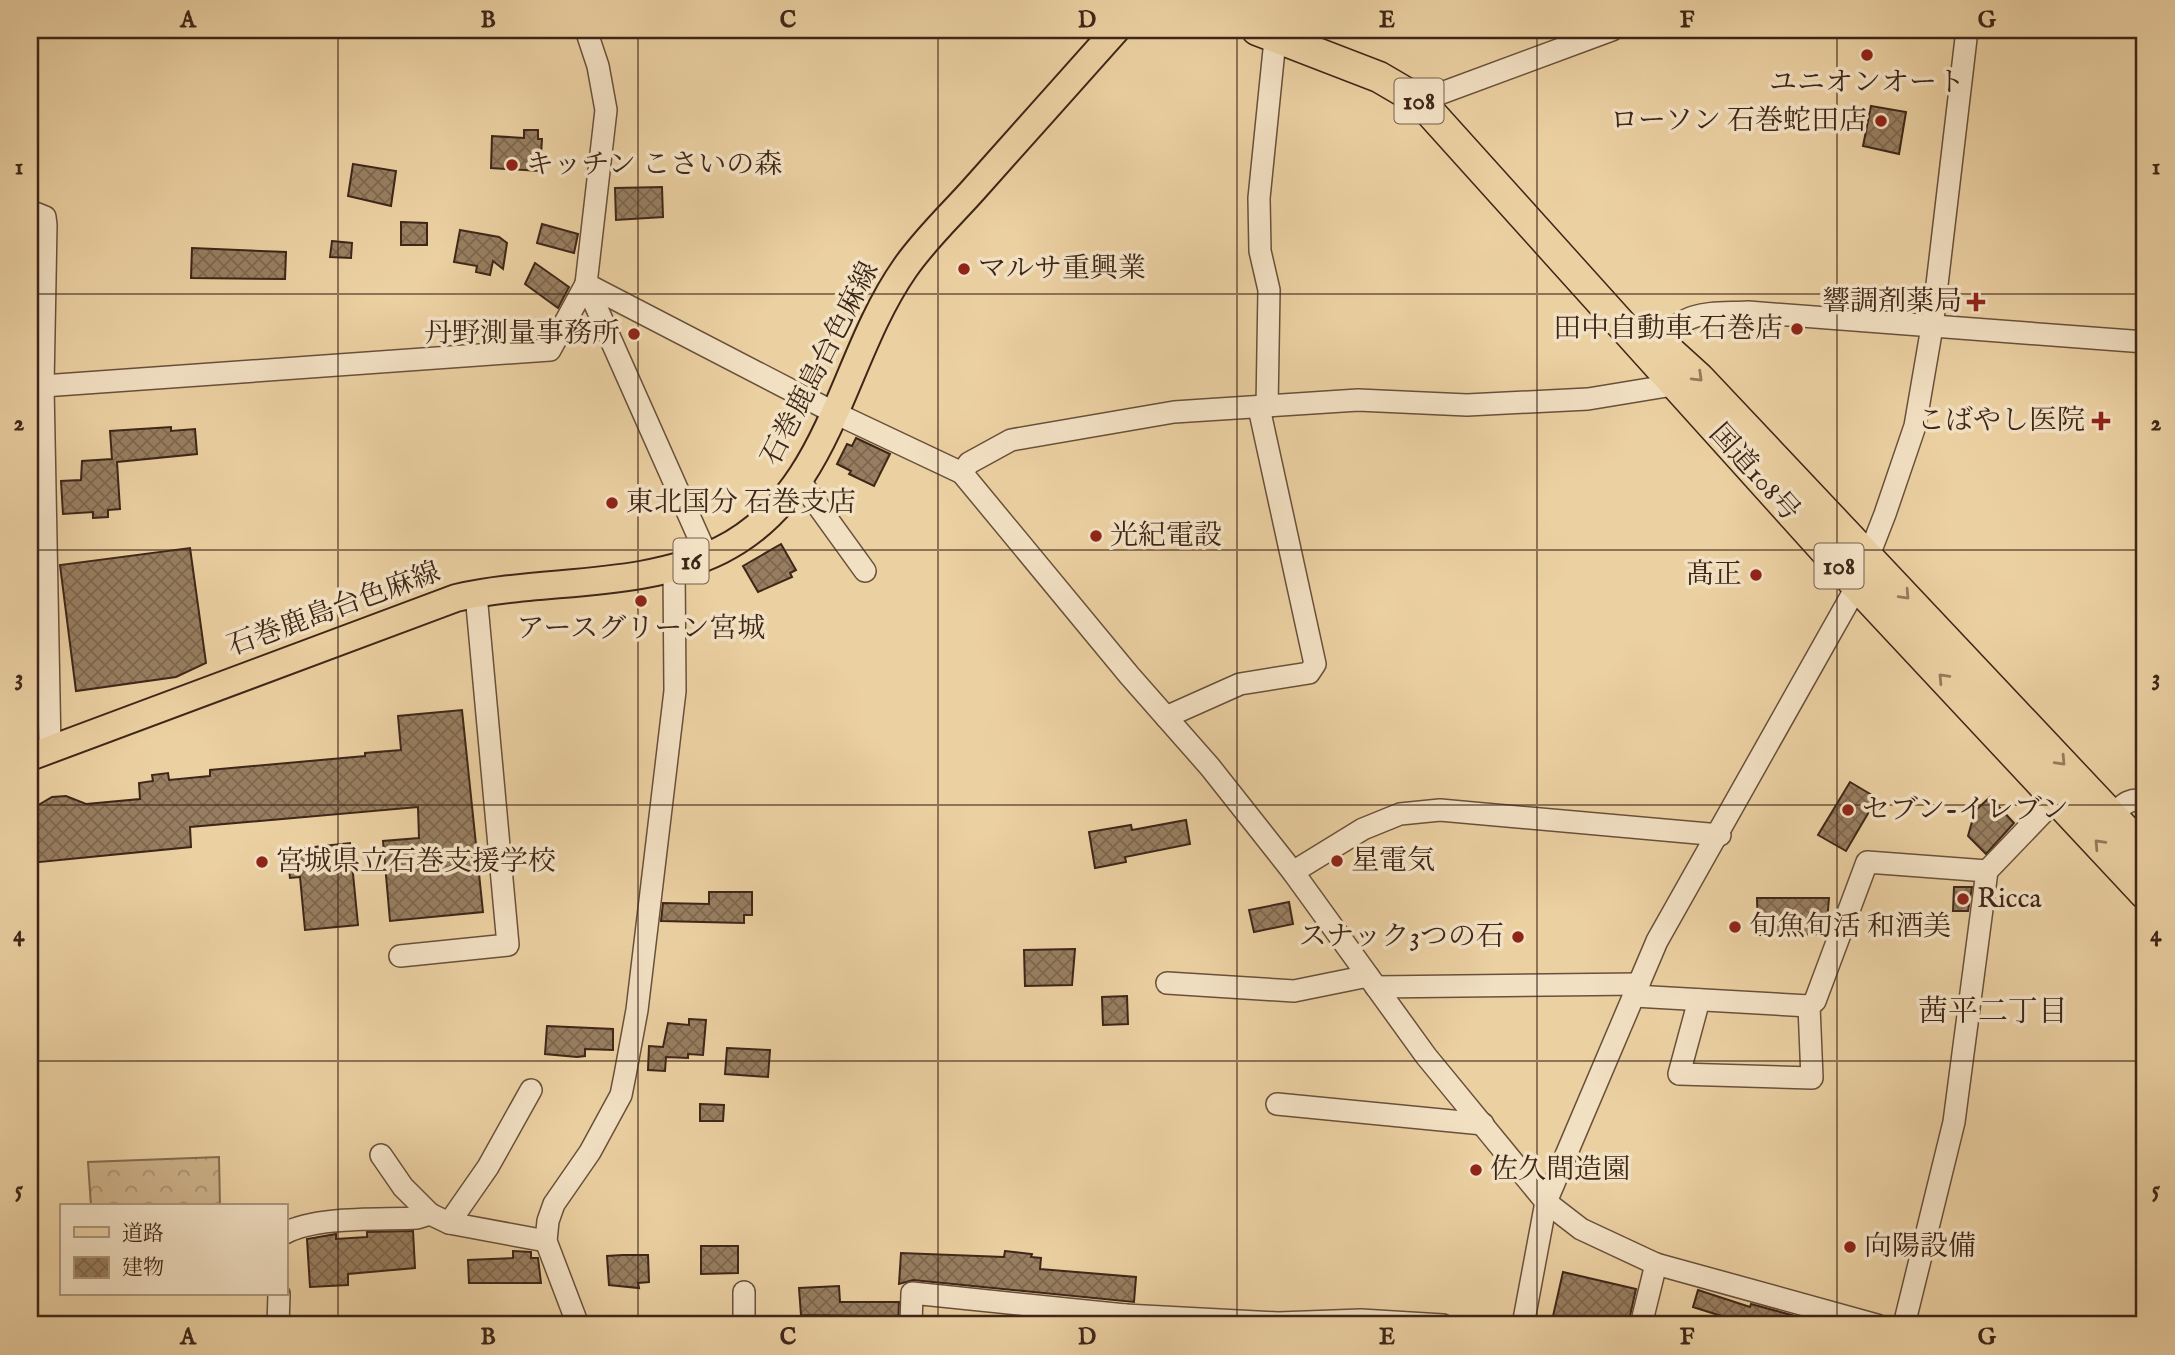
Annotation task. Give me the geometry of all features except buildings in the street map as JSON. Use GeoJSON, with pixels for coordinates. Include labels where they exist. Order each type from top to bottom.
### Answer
{"type":"FeatureCollection","features":[{"type":"Feature","properties":{"kind":"highway","name":"国道108号"},"geometry":{"type":"LineString","coordinates":[[1270,32],[1379,77],[1420,101],[1673,385],[2145,894]]}},
{"type":"Feature","properties":{"kind":"highway","name":"国道108号"},"geometry":{"type":"LineString","coordinates":[[1537,233],[1699,378],[2145,851]]}},
{"type":"Feature","properties":{"kind":"main road","name":"石巻鹿島台色麻線"},"geometry":{"type":"LineString","coordinates":[[40,753],[428,607],[476,594],[620,577],[674,567],[708,556],[750,533],[784,502],[810,466],[869,333],[907,265],[1116,30]]}},
{"type":"Feature","properties":{"kind":"street"},"geometry":{"type":"LineString","coordinates":[[43,386],[550,350],[586,284],[606,110],[598,66],[586,30]]}},
{"type":"Feature","properties":{"kind":"street"},"geometry":{"type":"LineString","coordinates":[[1420,101],[1612,30]]}},
{"type":"Feature","properties":{"kind":"street"},"geometry":{"type":"LineString","coordinates":[[1523,1325],[1546,1202],[1657,941],[1720,835],[1857,586],[1915,426],[1932,327],[1968,30]]}},
{"type":"Feature","properties":{"kind":"street"},"geometry":{"type":"LineString","coordinates":[[1166,717],[1240,684],[1309,673],[1315,664],[1263,407],[1269,290],[1260,251],[1258,198],[1270,32]]}},
{"type":"Feature","properties":{"kind":"street"},"geometry":{"type":"LineString","coordinates":[[30,211],[45,217],[46,225],[43,386],[37,456],[40,753]]}},
{"type":"Feature","properties":{"kind":"street"},"geometry":{"type":"LineString","coordinates":[[586,284],[835,412],[962,473],[1210,767],[1293,872],[1426,1056],[1546,1202],[1581,1229],[1656,1264],[1877,1325]]}},
{"type":"Feature","properties":{"kind":"street"},"geometry":{"type":"LineString","coordinates":[[586,284],[708,556]]}},
{"type":"Feature","properties":{"kind":"street"},"geometry":{"type":"LineString","coordinates":[[1656,340],[1683,319],[1698,314],[1735,313],[1798,314],[1932,327],[2145,342]]}},
{"type":"Feature","properties":{"kind":"street"},"geometry":{"type":"LineString","coordinates":[[962,473],[969,463],[1011,440],[1174,412],[1358,400],[1466,405],[1588,399],[1673,385]]}},
{"type":"Feature","properties":{"kind":"street"},"geometry":{"type":"LineString","coordinates":[[800,481],[865,571]]}},
{"type":"Feature","properties":{"kind":"street"},"geometry":{"type":"LineString","coordinates":[[578,1325],[546,1241],[554,1204],[590,1152],[621,1095],[625,1075],[636,1010],[675,691],[674,567]]}},
{"type":"Feature","properties":{"kind":"street"},"geometry":{"type":"LineString","coordinates":[[400,956],[508,945],[476,594]]}},
{"type":"Feature","properties":{"kind":"street"},"geometry":{"type":"LineString","coordinates":[[1904,1325],[1954,1122],[1986,871],[2057,799]]}},
{"type":"Feature","properties":{"kind":"street"},"geometry":{"type":"LineString","coordinates":[[2112,815],[2126,802],[2136,799],[2145,801]]}},
{"type":"Feature","properties":{"kind":"street"},"geometry":{"type":"LineString","coordinates":[[1293,872],[1363,829],[1399,814],[1440,810],[1720,835]]}},
{"type":"Feature","properties":{"kind":"street"},"geometry":{"type":"LineString","coordinates":[[1699,1000],[1679,1074],[1812,1078],[1809,1006],[1815,1000],[1867,862],[1986,871]]}},
{"type":"Feature","properties":{"kind":"street"},"geometry":{"type":"LineString","coordinates":[[1167,983],[1294,991],[1372,981],[1636,990],[1699,1000],[1809,1006]]}},
{"type":"Feature","properties":{"kind":"street"},"geometry":{"type":"LineString","coordinates":[[439,1219],[488,1167],[531,1090]]}},
{"type":"Feature","properties":{"kind":"street"},"geometry":{"type":"LineString","coordinates":[[1277,1104],[1483,1124]]}},
{"type":"Feature","properties":{"kind":"street"},"geometry":{"type":"LineString","coordinates":[[381,1155],[403,1187],[439,1219]]}},
{"type":"Feature","properties":{"kind":"street"},"geometry":{"type":"LineString","coordinates":[[287,1232],[306,1226],[439,1219],[546,1241]]}},
{"type":"Feature","properties":{"kind":"street"},"geometry":{"type":"LineString","coordinates":[[1641,1325],[1656,1264]]}},
{"type":"Feature","properties":{"kind":"street"},"geometry":{"type":"LineString","coordinates":[[744,1292],[744,1325]]}},
{"type":"Feature","properties":{"kind":"street"},"geometry":{"type":"LineString","coordinates":[[911,1325],[912,1293],[1124,1320],[1278,1323],[1361,1320],[1443,1325]]}},
{"type":"Feature","properties":{"kind":"street"},"geometry":{"type":"LineString","coordinates":[[278,1325],[279,1296]]}},
{"type":"Feature","properties":{"kind":"green space"},"geometry":{"type":"Polygon","coordinates":[[[219,1157],[220,1204],[91,1204],[88,1162],[219,1157]]]}},
{"type":"Feature","properties":{"kind":"place","name":"ユニオンオート"},"geometry":{"type":"Point","coordinates":[1867,55]}},
{"type":"Feature","properties":{"kind":"place","name":"ローソン 石巻蛇田店"},"geometry":{"type":"Point","coordinates":[1881,121]}},
{"type":"Feature","properties":{"kind":"place","name":"キッチン こさいの森"},"geometry":{"type":"Point","coordinates":[512,165]}},
{"type":"Feature","properties":{"kind":"place","name":"マルサ重興業"},"geometry":{"type":"Point","coordinates":[964,269]}},
{"type":"Feature","properties":{"kind":"place","name":"響調剤薬局"},"geometry":{"type":"Point","coordinates":[1976,302]}},
{"type":"Feature","properties":{"kind":"place","name":"田中自動車 石巻店"},"geometry":{"type":"Point","coordinates":[1797,329]}},
{"type":"Feature","properties":{"kind":"place","name":"丹野測量事務所"},"geometry":{"type":"Point","coordinates":[634,334]}},
{"type":"Feature","properties":{"kind":"place","name":"こばやし医院"},"geometry":{"type":"Point","coordinates":[2101,421]}},
{"type":"Feature","properties":{"kind":"place","name":"東北国分 石巻支店"},"geometry":{"type":"Point","coordinates":[612,503]}},
{"type":"Feature","properties":{"kind":"place","name":"光紀電設"},"geometry":{"type":"Point","coordinates":[1096,536]}},
{"type":"Feature","properties":{"kind":"place","name":"髙正"},"geometry":{"type":"Point","coordinates":[1756,575]}},
{"type":"Feature","properties":{"kind":"place","name":"アースグリーン宮城"},"geometry":{"type":"Point","coordinates":[641,601]}},
{"type":"Feature","properties":{"kind":"place","name":"セブン-イレブン"},"geometry":{"type":"Point","coordinates":[1848,810]}},
{"type":"Feature","properties":{"kind":"place","name":"星電気"},"geometry":{"type":"Point","coordinates":[1337,861]}},
{"type":"Feature","properties":{"kind":"place","name":"宮城県立石巻支援学校"},"geometry":{"type":"Point","coordinates":[262,862]}},
{"type":"Feature","properties":{"kind":"place","name":"Ricca"},"geometry":{"type":"Point","coordinates":[1963,899]}},
{"type":"Feature","properties":{"kind":"place","name":"旬魚旬活 和酒美"},"geometry":{"type":"Point","coordinates":[1735,927]}},
{"type":"Feature","properties":{"kind":"place","name":"スナック3つの石"},"geometry":{"type":"Point","coordinates":[1518,937]}},
{"type":"Feature","properties":{"kind":"place","name":"佐久間造園"},"geometry":{"type":"Point","coordinates":[1476,1170]}},
{"type":"Feature","properties":{"kind":"place","name":"向陽設備"},"geometry":{"type":"Point","coordinates":[1850,1247]}},
{"type":"Feature","properties":{"kind":"district","name":"茜平二丁目"},"geometry":{"type":"Point","coordinates":[1993,1013]}}]}
